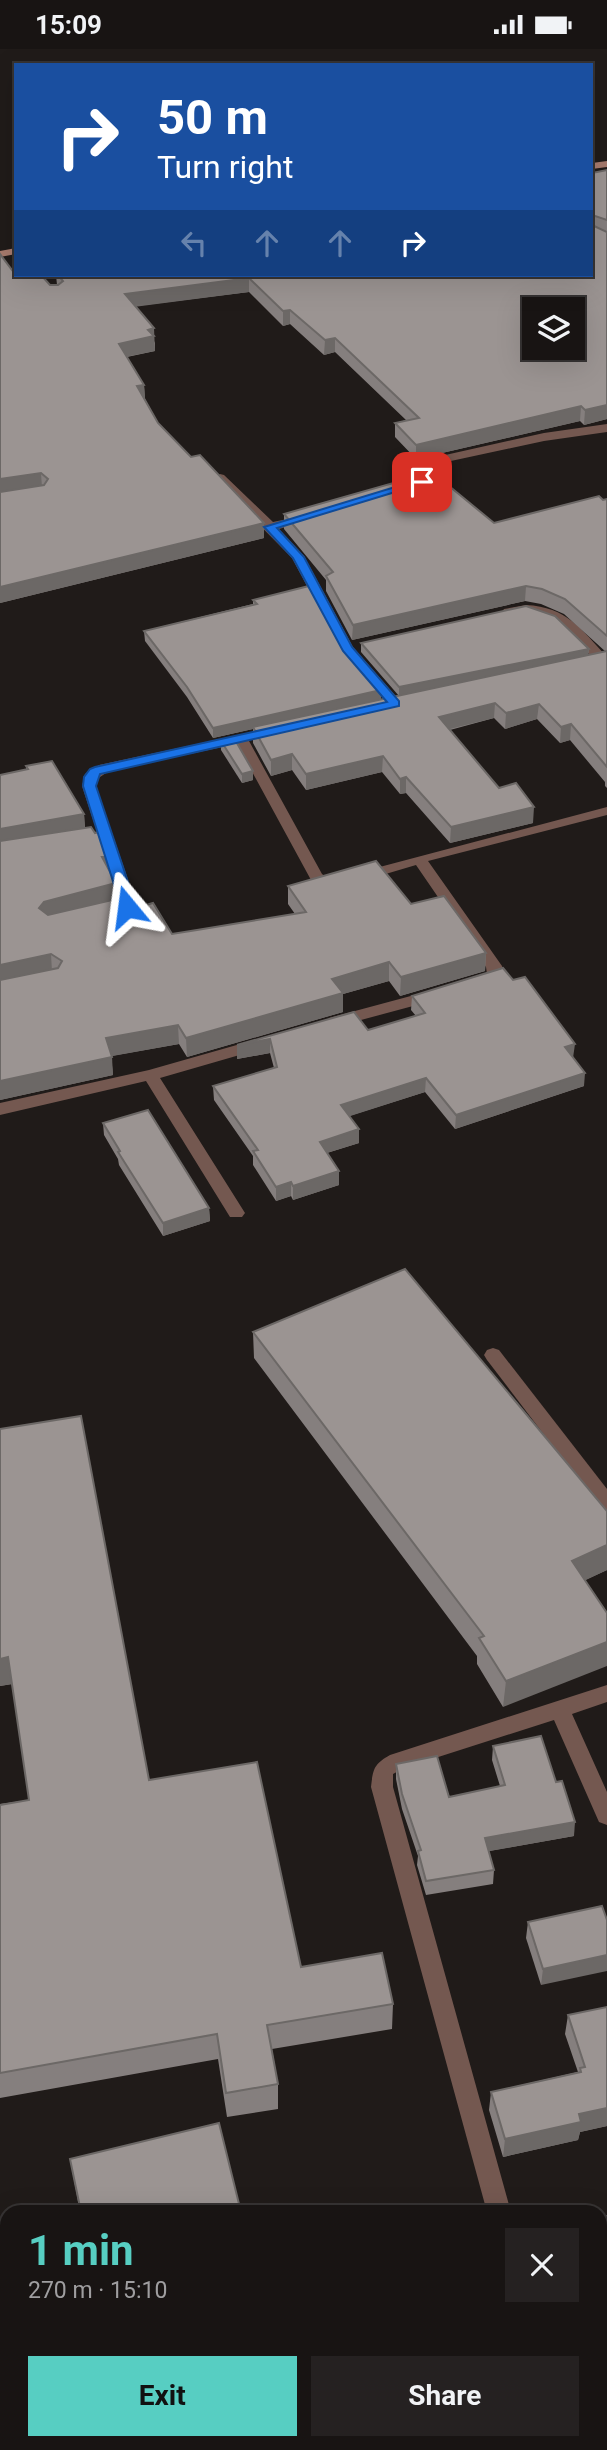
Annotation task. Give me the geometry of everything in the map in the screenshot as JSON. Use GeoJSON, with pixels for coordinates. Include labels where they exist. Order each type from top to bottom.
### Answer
{"type":"FeatureCollection","features":[{"type":"Feature","properties":{"kind":"street"},"geometry":{"type":"LineString","coordinates":[[410,486],[444,475],[427,463],[544,437],[605,432]]}},
{"type":"Feature","properties":{"kind":"street"},"geometry":{"type":"LineString","coordinates":[[207,465],[298,557],[353,647],[395,704]]}},
{"type":"Feature","properties":{"kind":"street"},"geometry":{"type":"LineString","coordinates":[[270,527],[318,513]]}},
{"type":"Feature","properties":{"kind":"street"},"geometry":{"type":"LineString","coordinates":[[499,614],[525,608],[552,611],[600,662]]}},
{"type":"Feature","properties":{"kind":"street"},"geometry":{"type":"LineString","coordinates":[[98,915],[122,910],[128,903],[98,837],[89,786],[90,777],[95,771],[248,738],[320,883],[335,884],[419,859],[607,811]]}},
{"type":"Feature","properties":{"kind":"street"},"geometry":{"type":"LineString","coordinates":[[323,1025],[493,978],[497,973],[419,859]]}},
{"type":"Feature","properties":{"kind":"street"},"geometry":{"type":"LineString","coordinates":[[0,1109],[150,1075],[270,1040]]}},
{"type":"Feature","properties":{"kind":"street"},"geometry":{"type":"LineString","coordinates":[[150,1075],[236,1213]]}},
{"type":"Feature","properties":{"kind":"street"},"geometry":{"type":"LineString","coordinates":[[493,1355],[607,1503]]}},
{"type":"Feature","properties":{"kind":"street"},"geometry":{"type":"LineString","coordinates":[[497,2205],[382,1787],[383,1770],[397,1761],[607,1693]]}},
{"type":"Feature","properties":{"kind":"street"},"geometry":{"type":"LineString","coordinates":[[560,1710],[607,1816]]}},
{"type":"Feature","properties":{"kind":"building"},"geometry":{"type":"Polygon","coordinates":[[[607,170],[607,220],[593,215],[593,173],[607,170]]]}},
{"type":"Feature","properties":{"kind":"building"},"geometry":{"type":"Polygon","coordinates":[[[593,225],[607,232],[607,405],[585,410],[581,406],[416,445],[395,423],[419,418],[335,338],[325,340],[290,310],[283,311],[249,278],[125,294],[154,328],[148,330],[154,336],[119,344],[144,385],[137,386],[158,423],[191,457],[200,455],[264,523],[0,587],[0,492],[44,485],[48,479],[41,473],[0,479],[0,254],[14,273],[14,277],[43,277],[50,285],[58,285],[63,281],[60,277],[593,277],[593,225]]]}},
{"type":"Feature","properties":{"kind":"building"},"geometry":{"type":"Polygon","coordinates":[[[432,472],[494,523],[599,496],[603,500],[607,499],[607,636],[565,599],[542,589],[526,586],[353,625],[326,576],[333,572],[284,514],[432,472]]]}},
{"type":"Feature","properties":{"kind":"building"},"geometry":{"type":"Polygon","coordinates":[[[309,586],[338,640],[381,690],[213,728],[187,687],[144,631],[257,604],[253,600],[309,586]]]}},
{"type":"Feature","properties":{"kind":"building"},"geometry":{"type":"Polygon","coordinates":[[[526,606],[555,616],[589,649],[399,687],[361,643],[526,606]]]}},
{"type":"Feature","properties":{"kind":"building"},"geometry":{"type":"Polygon","coordinates":[[[607,651],[607,767],[571,724],[561,727],[539,704],[506,713],[495,703],[439,717],[499,788],[516,783],[534,807],[451,827],[406,777],[400,779],[383,756],[306,774],[292,754],[271,760],[253,727],[607,651]]]}},
{"type":"Feature","properties":{"kind":"building"},"geometry":{"type":"Polygon","coordinates":[[[234,738],[253,771],[242,774],[221,741],[234,738]]]}},
{"type":"Feature","properties":{"kind":"building"},"geometry":{"type":"Polygon","coordinates":[[[52,761],[84,814],[0,829],[0,775],[52,761]]]}},
{"type":"Feature","properties":{"kind":"building"},"geometry":{"type":"Polygon","coordinates":[[[91,827],[95,833],[99,832],[107,857],[102,857],[116,883],[44,902],[39,908],[48,915],[125,897],[132,909],[153,903],[172,934],[197,930],[306,912],[288,886],[376,861],[411,904],[444,896],[486,953],[401,977],[389,962],[332,979],[343,993],[186,1038],[178,1025],[106,1038],[112,1057],[0,1081],[0,980],[58,968],[62,961],[51,954],[0,965],[0,841],[91,827]]]}},
{"type":"Feature","properties":{"kind":"building"},"geometry":{"type":"Polygon","coordinates":[[[503,968],[513,980],[525,977],[575,1044],[565,1047],[585,1073],[456,1115],[426,1078],[341,1105],[359,1129],[320,1142],[339,1171],[293,1186],[291,1182],[276,1187],[253,1151],[258,1150],[213,1086],[277,1067],[270,1039],[237,1045],[354,1012],[368,1030],[425,1013],[412,996],[503,968]]]}},
{"type":"Feature","properties":{"kind":"building"},"geometry":{"type":"Polygon","coordinates":[[[148,1110],[209,1208],[163,1223],[118,1152],[120,1151],[103,1123],[148,1110]]]}},
{"type":"Feature","properties":{"kind":"building"},"geometry":{"type":"Polygon","coordinates":[[[405,1269],[607,1511],[607,1545],[572,1561],[607,1613],[607,1642],[506,1681],[479,1638],[484,1636],[253,1332],[405,1269]]]}},
{"type":"Feature","properties":{"kind":"building"},"geometry":{"type":"Polygon","coordinates":[[[81,1416],[149,1780],[257,1762],[301,1967],[382,1953],[393,2004],[267,2025],[278,2084],[226,2093],[217,2034],[0,2073],[0,1805],[29,1800],[8,1657],[0,1659],[0,1429],[81,1416]]]}},
{"type":"Feature","properties":{"kind":"building"},"geometry":{"type":"Polygon","coordinates":[[[541,1736],[556,1782],[562,1781],[575,1822],[485,1838],[494,1870],[426,1881],[418,1851],[421,1850],[402,1794],[396,1764],[437,1756],[449,1797],[505,1785],[493,1746],[541,1736]]]}},
{"type":"Feature","properties":{"kind":"building"},"geometry":{"type":"Polygon","coordinates":[[[602,1906],[607,1920],[607,1955],[543,1969],[528,1922],[602,1906]]]}},
{"type":"Feature","properties":{"kind":"building"},"geometry":{"type":"Polygon","coordinates":[[[607,2007],[607,2108],[579,2114],[581,2122],[505,2139],[491,2092],[581,2072],[580,2068],[585,2067],[568,2015],[607,2007]]]}},
{"type":"Feature","properties":{"kind":"building"},"geometry":{"type":"Polygon","coordinates":[[[219,2123],[239,2205],[80,2205],[70,2159],[219,2123]]]}},
{"type":"Feature","properties":{"kind":"route"},"geometry":{"type":"LineString","coordinates":[[127,907],[128,903],[89,786],[90,777],[95,771],[104,768],[395,704],[347,648],[298,557],[270,527],[422,482]]}}]}
